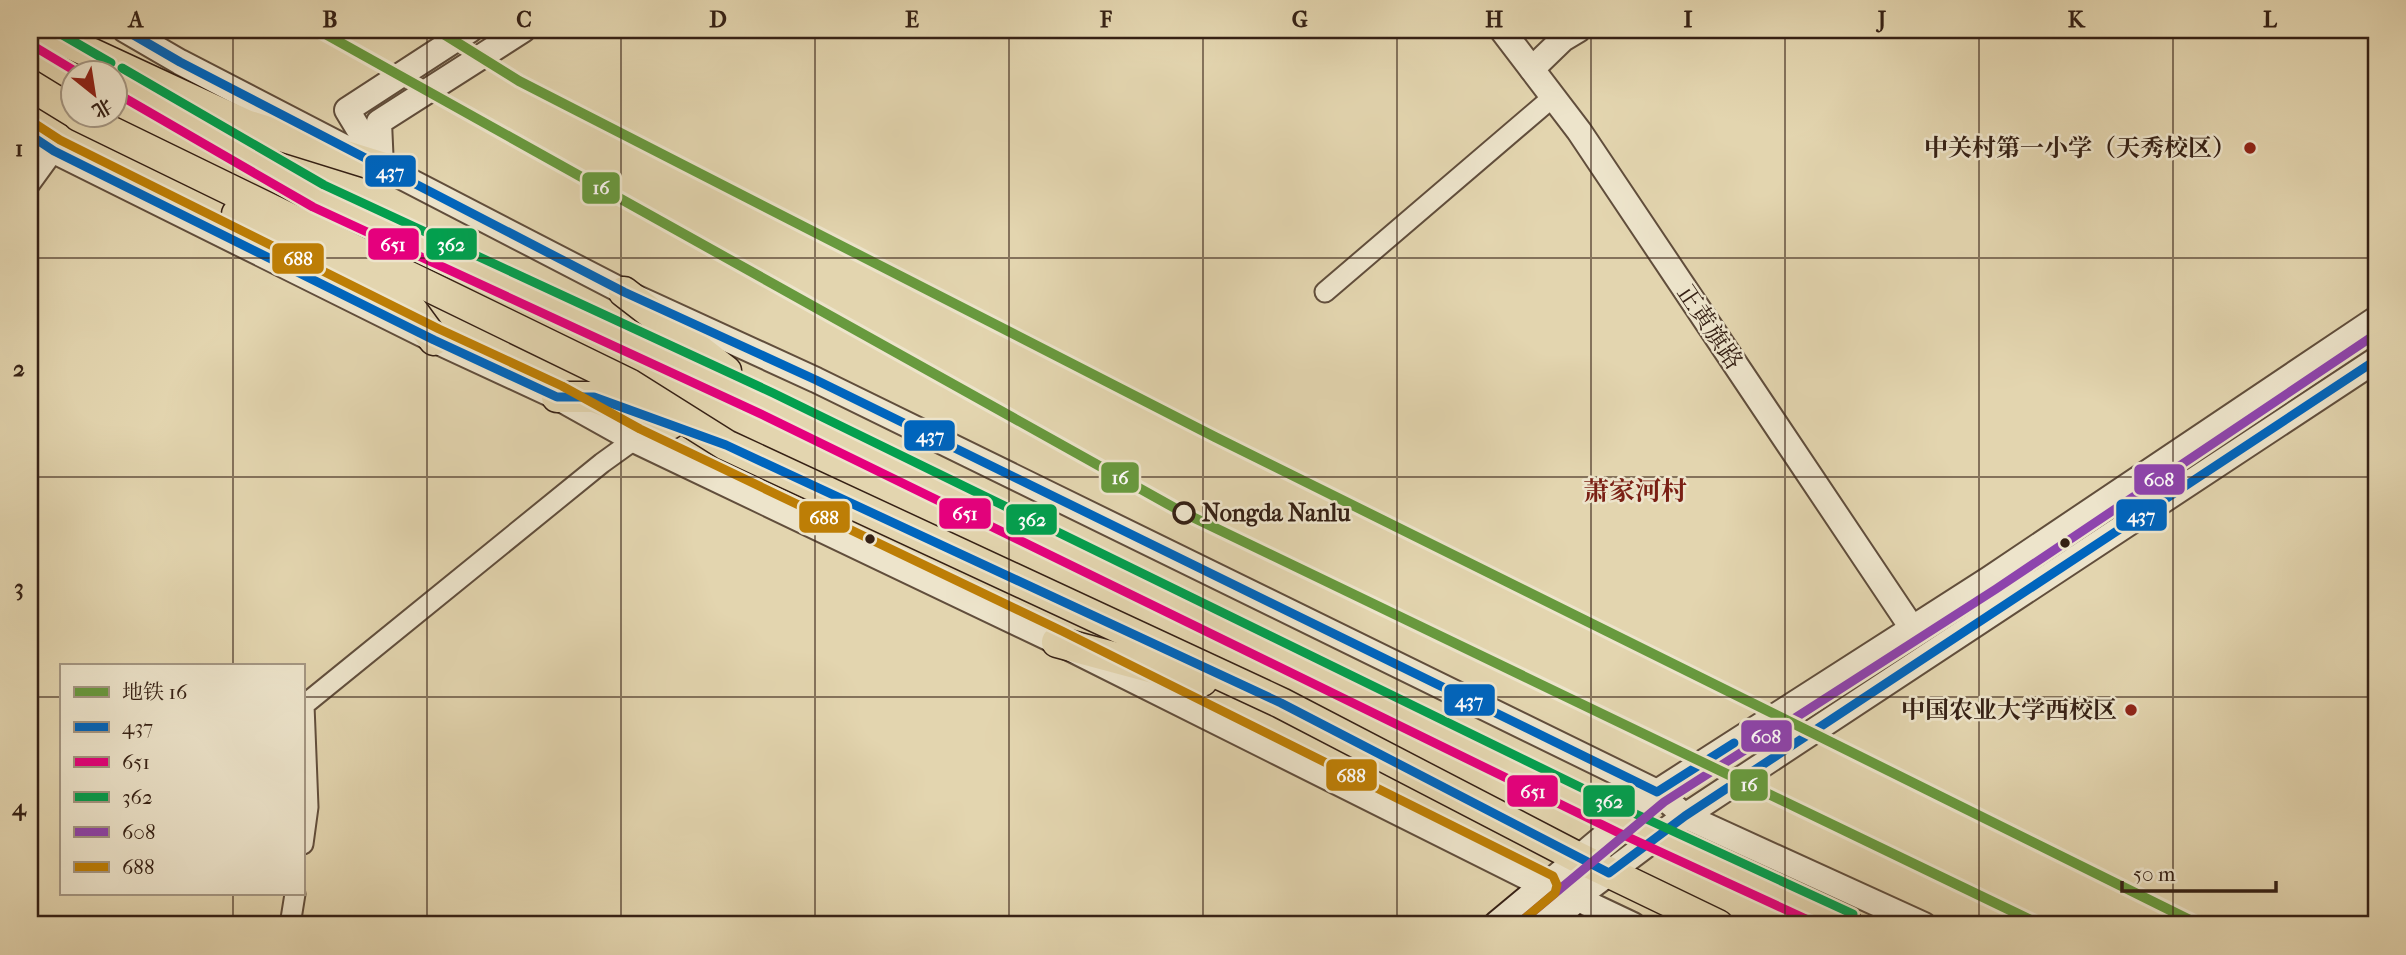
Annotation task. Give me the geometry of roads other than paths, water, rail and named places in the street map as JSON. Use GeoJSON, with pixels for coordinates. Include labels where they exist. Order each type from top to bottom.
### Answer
{"type":"FeatureCollection","features":[{"type":"Feature","properties":{"kind":"main road"},"geometry":{"type":"LineString","coordinates":[[30,30],[81,60]]}},
{"type":"Feature","properties":{"kind":"main road"},"geometry":{"type":"LineString","coordinates":[[41,30],[246,125],[382,167]]}},
{"type":"Feature","properties":{"kind":"main road"},"geometry":{"type":"LineString","coordinates":[[30,85],[60,103]]}},
{"type":"Feature","properties":{"kind":"main road"},"geometry":{"type":"LineString","coordinates":[[130,87],[318,196],[768,404],[1622,821],[1848,925]]}},
{"type":"Feature","properties":{"kind":"main road"},"geometry":{"type":"LineString","coordinates":[[107,130],[629,384],[726,445]]}},
{"type":"Feature","properties":{"kind":"main road"},"geometry":{"type":"LineString","coordinates":[[214,183],[239,216],[412,310],[434,340]]}},
{"type":"Feature","properties":{"kind":"main road"},"geometry":{"type":"LineString","coordinates":[[624,292],[768,404]]}},
{"type":"Feature","properties":{"kind":"main road"},"geometry":{"type":"LineString","coordinates":[[557,397],[594,397],[726,445],[1281,702],[1577,857],[1718,925]]}},
{"type":"Feature","properties":{"kind":"main road"},"geometry":{"type":"LineString","coordinates":[[1057,642],[1281,702]]}},
{"type":"Feature","properties":{"kind":"main road"},"geometry":{"type":"LineString","coordinates":[[1498,925],[1545,886]]}},
{"type":"Feature","properties":{"kind":"main road"},"geometry":{"type":"LineString","coordinates":[[1544,925],[1576,898]]}},
{"type":"Feature","properties":{"kind":"street"},"geometry":{"type":"LineString","coordinates":[[125,30],[180,62],[624,292],[816,380],[1657,792],[1685,816],[1924,925]]}},
{"type":"Feature","properties":{"kind":"street"},"geometry":{"type":"LineString","coordinates":[[382,167],[346,110],[470,30]]}},
{"type":"Feature","properties":{"kind":"street"},"geometry":{"type":"LineString","coordinates":[[382,167],[379,122],[523,30]]}},
{"type":"Feature","properties":{"kind":"street","name":"正黄旗路"},"geometry":{"type":"LineString","coordinates":[[1502,30],[1579,131],[1912,628]]}},
{"type":"Feature","properties":{"kind":"street"},"geometry":{"type":"LineString","coordinates":[[1532,69],[1563,39],[1577,30]]}},
{"type":"Feature","properties":{"kind":"street"},"geometry":{"type":"LineString","coordinates":[[1325,292],[1553,97]]}},
{"type":"Feature","properties":{"kind":"street"},"geometry":{"type":"LineString","coordinates":[[30,135],[54,151],[434,340],[557,397],[634,440],[1057,642],[1545,886],[1633,925]]}},
{"type":"Feature","properties":{"kind":"street"},"geometry":{"type":"LineString","coordinates":[[30,184],[54,151]]}},
{"type":"Feature","properties":{"kind":"street"},"geometry":{"type":"LineString","coordinates":[[1545,886],[1657,792],[1912,628],[2376,319]]}},
{"type":"Feature","properties":{"kind":"street"},"geometry":{"type":"LineString","coordinates":[[1576,898],[1685,816],[2376,360]]}},
{"type":"Feature","properties":{"kind":"street"},"geometry":{"type":"LineString","coordinates":[[304,838],[309,807],[304,705],[602,463],[634,440]]}},
{"type":"Feature","properties":{"kind":"street"},"geometry":{"type":"LineString","coordinates":[[290,925],[295,895]]}},
{"type":"Feature","properties":{"kind":"metro line","name":"16"},"geometry":{"type":"LineString","coordinates":[[318,30],[1182,512],[2041,925]]}},
{"type":"Feature","properties":{"kind":"metro line","name":"16"},"geometry":{"type":"LineString","coordinates":[[437,30],[519,81],[1215,437],[2200,925]]}},
{"type":"Feature","properties":{"kind":"place","name":"中关村第一小学（天秀校区）"},"geometry":{"type":"Point","coordinates":[2250,148]}},
{"type":"Feature","properties":{"kind":"place","name":"Nongda Nanlu"},"geometry":{"type":"Point","coordinates":[1184,513]}},
{"type":"Feature","properties":{"kind":"place","name":"中国农业大学西校区"},"geometry":{"type":"Point","coordinates":[2131,710]}},
{"type":"Feature","properties":{"kind":"district","name":"萧家河村"},"geometry":{"type":"Point","coordinates":[1635,491]}}]}
